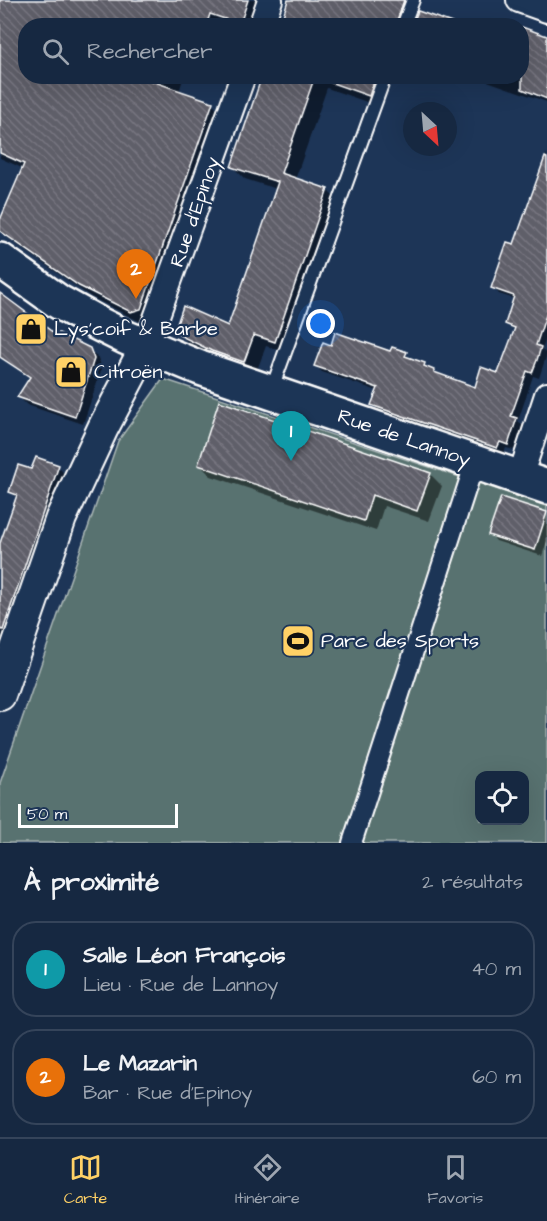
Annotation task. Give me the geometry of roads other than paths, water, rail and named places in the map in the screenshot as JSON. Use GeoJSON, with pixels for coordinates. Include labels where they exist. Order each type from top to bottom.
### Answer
{"type":"FeatureCollection","features":[{"type":"Feature","properties":{"kind":"main road","name":"Rue de Lannoy"},"geometry":{"type":"LineString","coordinates":[[0,260],[59,302],[136,342],[201,368],[534,482]]}},
{"type":"Feature","properties":{"kind":"street"},"geometry":{"type":"LineString","coordinates":[[264,18],[270,0]]}},
{"type":"Feature","properties":{"kind":"street"},"geometry":{"type":"LineString","coordinates":[[519,0],[547,10]]}},
{"type":"Feature","properties":{"kind":"street","name":"Rue d'Epinoy"},"geometry":{"type":"LineString","coordinates":[[136,342],[240,84]]}},
{"type":"Feature","properties":{"kind":"street"},"geometry":{"type":"LineString","coordinates":[[0,695],[61,519],[103,428],[136,342]]}},
{"type":"Feature","properties":{"kind":"street"},"geometry":{"type":"LineString","coordinates":[[534,482],[547,395]]}},
{"type":"Feature","properties":{"kind":"street"},"geometry":{"type":"LineString","coordinates":[[352,843],[475,462]]}},
{"type":"Feature","properties":{"kind":"lane"},"geometry":{"type":"LineString","coordinates":[[406,18],[412,0]]}},
{"type":"Feature","properties":{"kind":"lane"},"geometry":{"type":"LineString","coordinates":[[271,392],[382,84]]}},
{"type":"Feature","properties":{"kind":"place","name":"Le Mazarin"},"geometry":{"type":"Point","coordinates":[136,299]}},
{"type":"Feature","properties":{"kind":"place","name":"Lys'coif & Barbe"},"geometry":{"type":"Point","coordinates":[31,329]}},
{"type":"Feature","properties":{"kind":"place","name":"Citroën"},"geometry":{"type":"Point","coordinates":[71,372]}},
{"type":"Feature","properties":{"kind":"place","name":"Salle Léon François"},"geometry":{"type":"Point","coordinates":[291,461]}},
{"type":"Feature","properties":{"kind":"place","name":"Parc des Sports"},"geometry":{"type":"Point","coordinates":[298,641]}}]}
